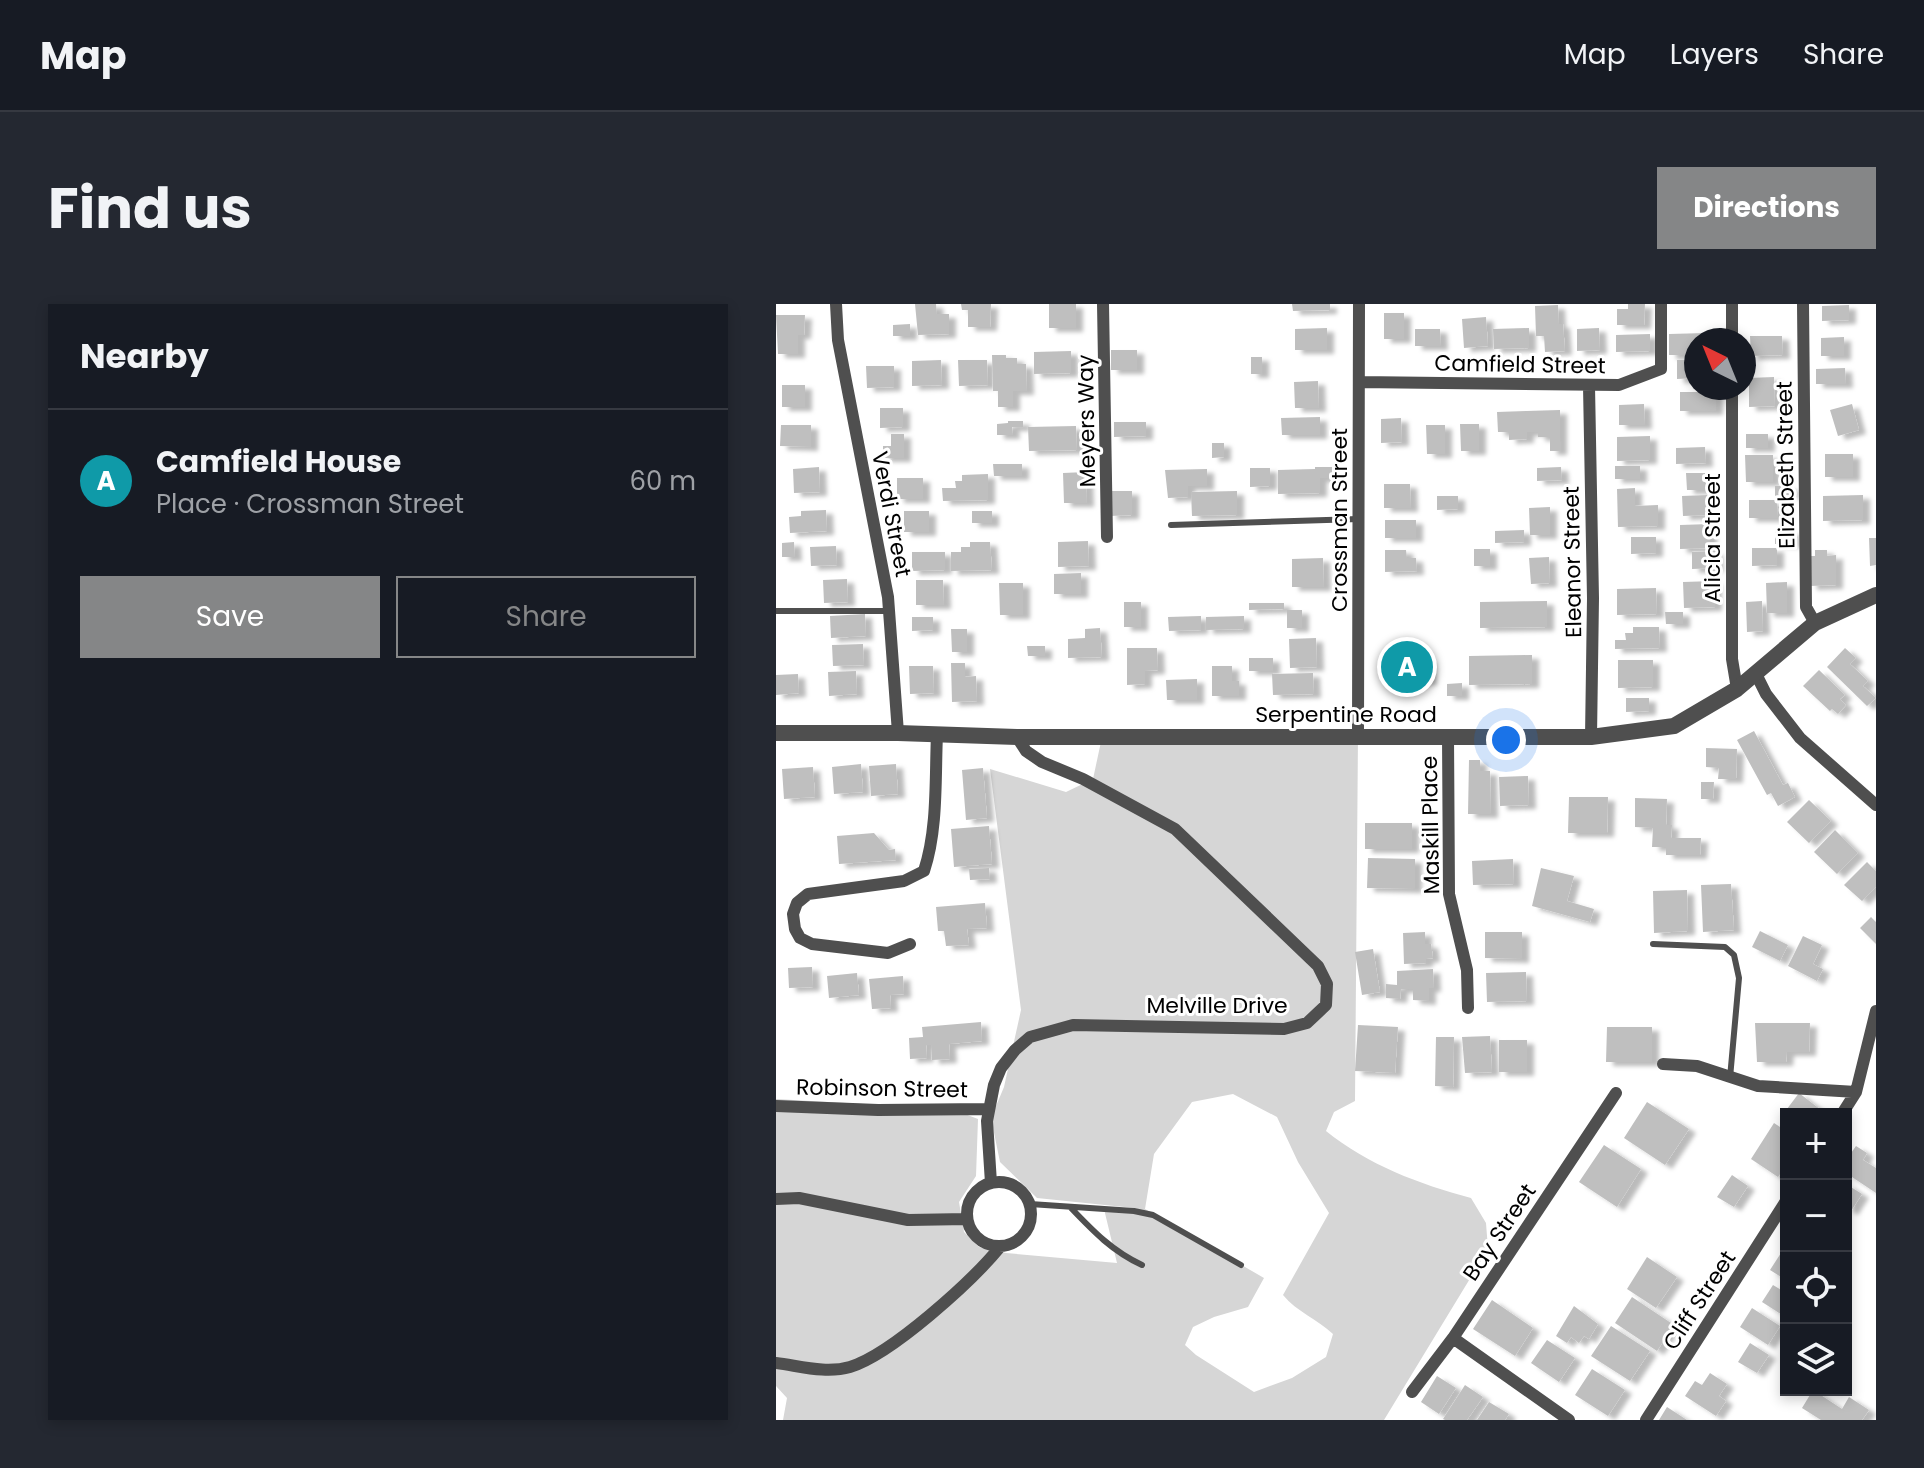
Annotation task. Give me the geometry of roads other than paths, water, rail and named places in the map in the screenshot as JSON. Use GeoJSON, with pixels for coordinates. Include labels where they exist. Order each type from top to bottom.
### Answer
{"type":"FeatureCollection","features":[{"type":"Feature","properties":{"kind":"street","name":"Verdi Street"},"geometry":{"type":"LineString","coordinates":[[836,304],[838,340],[889,610],[898,733]]}},
{"type":"Feature","properties":{"kind":"street","name":"Meyers Way"},"geometry":{"type":"LineString","coordinates":[[1103,304],[1107,537]]}},
{"type":"Feature","properties":{"kind":"street","name":"Crossman Street"},"geometry":{"type":"LineString","coordinates":[[1358,735],[1359,304]]}},
{"type":"Feature","properties":{"kind":"street","name":"Camfield Street"},"geometry":{"type":"LineString","coordinates":[[1359,382],[1619,385],[1661,369],[1661,304]]}},
{"type":"Feature","properties":{"kind":"street"},"geometry":{"type":"LineString","coordinates":[[1732,304],[1732,328]]}},
{"type":"Feature","properties":{"kind":"street","name":"Elizabeth Street"},"geometry":{"type":"LineString","coordinates":[[1803,304],[1806,607],[1815,623]]}},
{"type":"Feature","properties":{"kind":"street","name":"Eleanor Street"},"geometry":{"type":"LineString","coordinates":[[1589,386],[1593,598],[1591,737]]}},
{"type":"Feature","properties":{"kind":"street","name":"Alicia Street"},"geometry":{"type":"LineString","coordinates":[[1732,400],[1732,659],[1737,689]]}},
{"type":"Feature","properties":{"kind":"street","name":"Serpentine Road"},"geometry":{"type":"LineString","coordinates":[[776,733],[1017,737],[1591,737],[1674,726],[1737,689],[1815,623],[1876,595]]}},
{"type":"Feature","properties":{"kind":"street"},"geometry":{"type":"LineString","coordinates":[[1755,672],[1766,694],[1800,738],[1876,805]]}},
{"type":"Feature","properties":{"kind":"street"},"geometry":{"type":"LineString","coordinates":[[910,944],[888,953],[812,944],[800,938],[793,914],[797,903],[808,894],[904,881],[924,871],[934,806],[937,734]]}},
{"type":"Feature","properties":{"kind":"street","name":"Maskill Place"},"geometry":{"type":"LineString","coordinates":[[1448,736],[1449,894],[1467,970],[1468,1008]]}},
{"type":"Feature","properties":{"kind":"street","name":"Melville Drive"},"geometry":{"type":"LineString","coordinates":[[991,1183],[988,1109],[1001,1068],[1030,1037],[1073,1025],[1284,1029],[1307,1023],[1326,1005],[1327,984],[1318,966],[1175,829],[1083,779],[1042,762],[1026,751],[1017,737]]}},
{"type":"Feature","properties":{"kind":"street"},"geometry":{"type":"LineString","coordinates":[[1846,1108],[1856,1092],[1876,1011]]}},
{"type":"Feature","properties":{"kind":"street"},"geometry":{"type":"LineString","coordinates":[[1663,1064],[1697,1066],[1758,1086],[1856,1092]]}},
{"type":"Feature","properties":{"kind":"street","name":"Bay Street"},"geometry":{"type":"LineString","coordinates":[[1412,1392],[1453,1338],[1616,1093]]}},
{"type":"Feature","properties":{"kind":"street","name":"Robinson Street"},"geometry":{"type":"LineString","coordinates":[[776,1106],[988,1109]]}},
{"type":"Feature","properties":{"kind":"street"},"geometry":{"type":"LineString","coordinates":[[776,1363],[824,1370],[849,1367],[876,1355],[918,1325],[1000,1247],[1016,1242],[1028,1230],[1030,1204],[1018,1188],[1005,1182],[991,1183],[972,1196],[967,1219],[978,1239],[1000,1247]]}},
{"type":"Feature","properties":{"kind":"street"},"geometry":{"type":"LineString","coordinates":[[776,1199],[799,1198],[908,1220],[967,1219]]}},
{"type":"Feature","properties":{"kind":"street","name":"Cliff Street"},"geometry":{"type":"LineString","coordinates":[[1646,1420],[1780,1210]]}},
{"type":"Feature","properties":{"kind":"street"},"geometry":{"type":"LineString","coordinates":[[1453,1338],[1569,1420]]}},
{"type":"Feature","properties":{"kind":"lane"},"geometry":{"type":"LineString","coordinates":[[1171,525],[1359,519]]}},
{"type":"Feature","properties":{"kind":"lane"},"geometry":{"type":"LineString","coordinates":[[776,611],[889,610]]}},
{"type":"Feature","properties":{"kind":"lane"},"geometry":{"type":"LineString","coordinates":[[1653,944],[1725,947],[1734,955],[1739,978],[1730,1078]]}},
{"type":"Feature","properties":{"kind":"lane"},"geometry":{"type":"LineString","coordinates":[[1030,1204],[1153,1215],[1241,1265]]}},
{"type":"Feature","properties":{"kind":"lane"},"geometry":{"type":"LineString","coordinates":[[1071,1208],[1106,1243],[1121,1255],[1142,1265]]}},
{"type":"Feature","properties":{"kind":"place","name":"Camfield House"},"geometry":{"type":"Point","coordinates":[1407,667]}}]}
